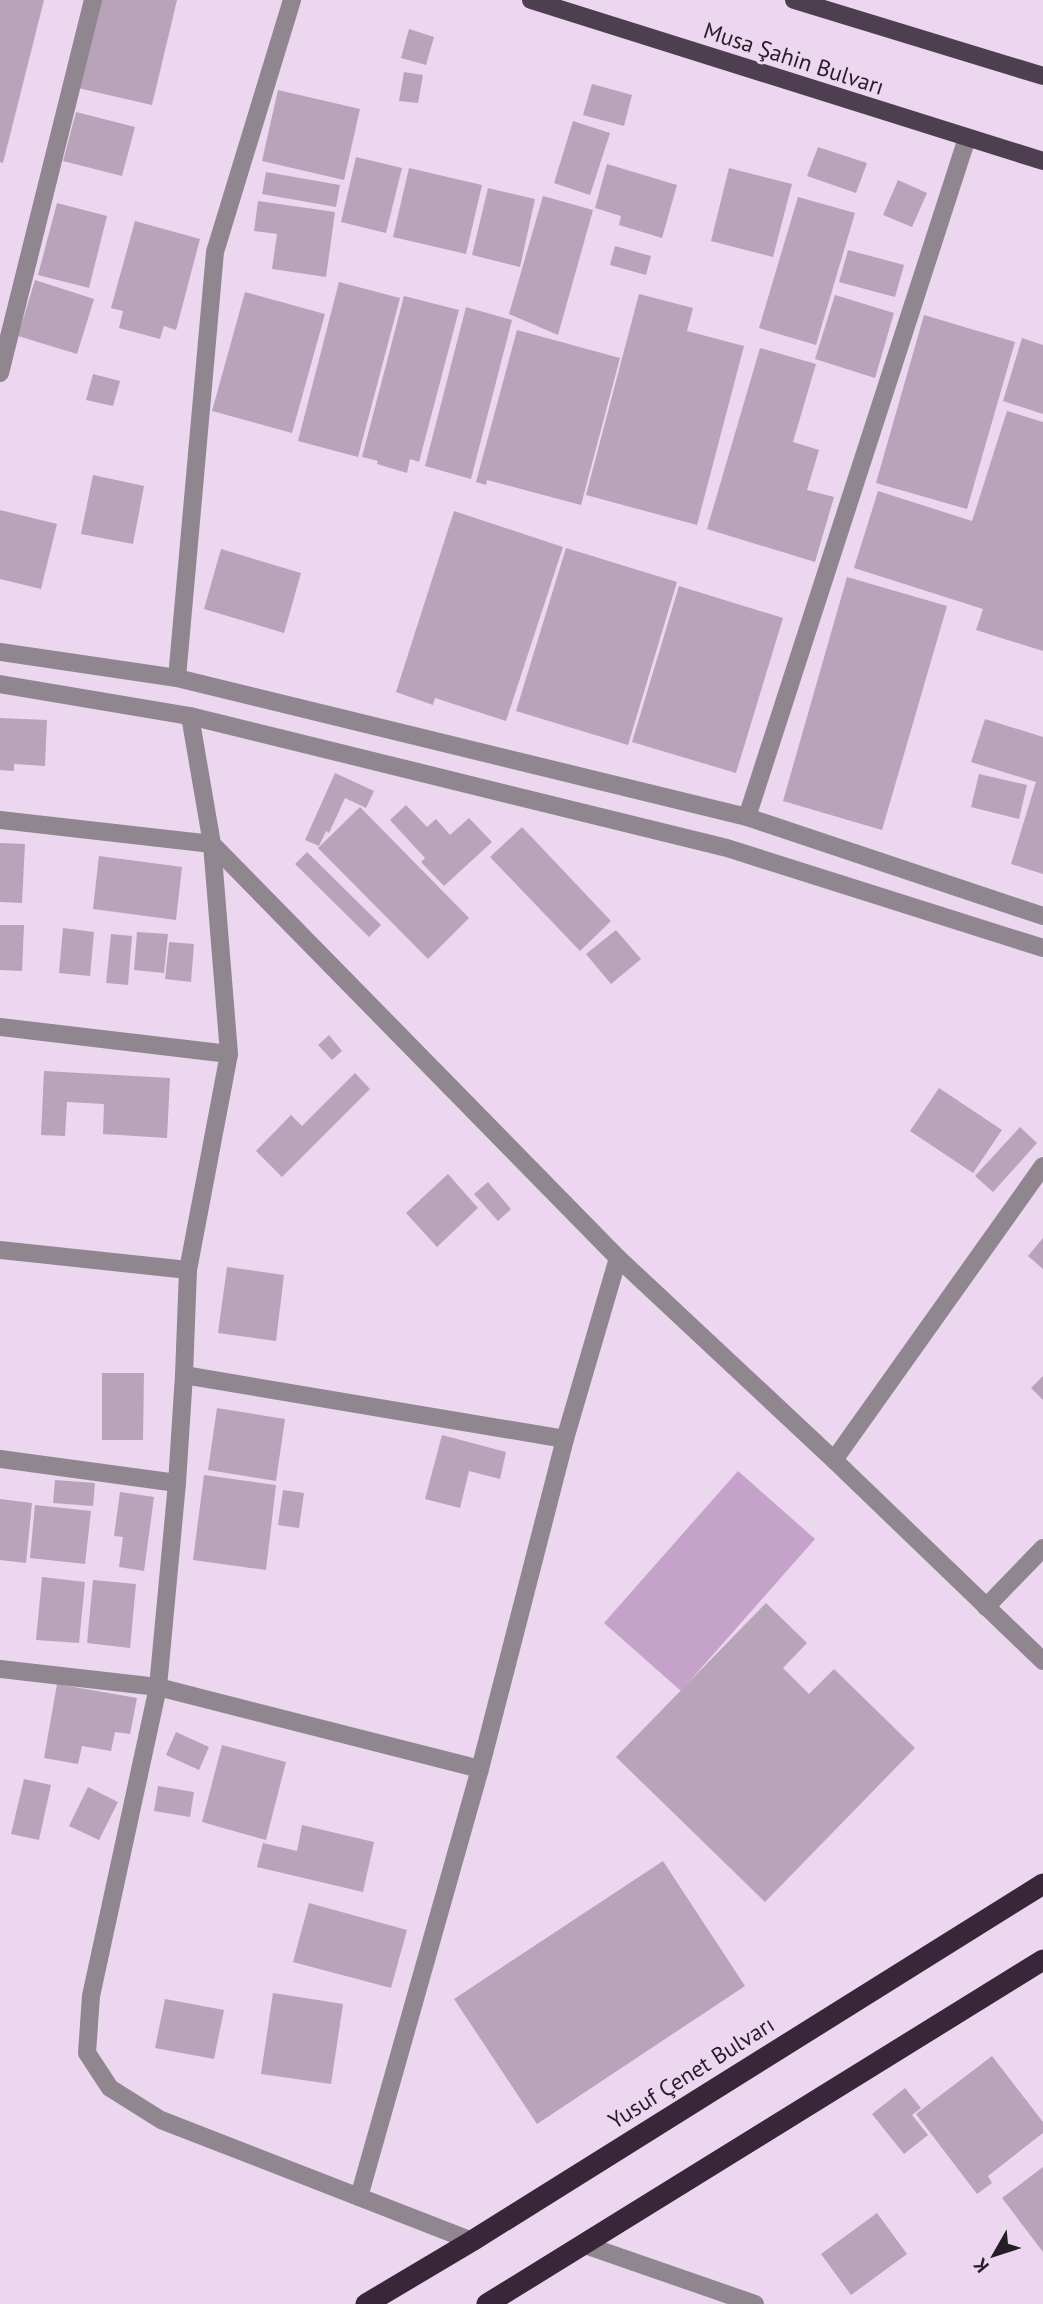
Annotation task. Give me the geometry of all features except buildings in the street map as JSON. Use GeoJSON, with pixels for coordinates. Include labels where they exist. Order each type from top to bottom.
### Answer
{"type":"FeatureCollection","features":[{"type":"Feature","properties":{"kind":"highway","name":"Yusuf Çenet Bulvarı"},"geometry":{"type":"LineString","coordinates":[[366,2304],[472,2241],[1043,1884]]}},
{"type":"Feature","properties":{"kind":"highway"},"geometry":{"type":"LineString","coordinates":[[488,2304],[1043,1960]]}},
{"type":"Feature","properties":{"kind":"main road","name":"Musa Şahin Bulvarı"},"geometry":{"type":"LineString","coordinates":[[531,0],[1043,161]]}},
{"type":"Feature","properties":{"kind":"main road"},"geometry":{"type":"LineString","coordinates":[[794,0],[1043,76]]}},
{"type":"Feature","properties":{"kind":"street"},"geometry":{"type":"LineString","coordinates":[[0,373],[93,0]]}},
{"type":"Feature","properties":{"kind":"street"},"geometry":{"type":"LineString","coordinates":[[177,678],[215,252],[292,0]]}},
{"type":"Feature","properties":{"kind":"street"},"geometry":{"type":"LineString","coordinates":[[747,817],[967,138]]}},
{"type":"Feature","properties":{"kind":"street"},"geometry":{"type":"LineString","coordinates":[[0,652],[177,678],[747,817],[1043,916]]}},
{"type":"Feature","properties":{"kind":"street"},"geometry":{"type":"LineString","coordinates":[[0,684],[190,716],[727,848],[1043,948]]}},
{"type":"Feature","properties":{"kind":"street"},"geometry":{"type":"LineString","coordinates":[[190,716],[212,844],[229,1054],[188,1270],[177,1483],[158,1687],[91,1996],[87,2053],[110,2088],[161,2120],[472,2241]]}},
{"type":"Feature","properties":{"kind":"street"},"geometry":{"type":"LineString","coordinates":[[0,820],[212,844],[618,1258],[1043,1661]]}},
{"type":"Feature","properties":{"kind":"street"},"geometry":{"type":"LineString","coordinates":[[0,1027],[229,1054]]}},
{"type":"Feature","properties":{"kind":"street"},"geometry":{"type":"LineString","coordinates":[[834,1460],[1043,1166]]}},
{"type":"Feature","properties":{"kind":"street"},"geometry":{"type":"LineString","coordinates":[[0,1250],[188,1270]]}},
{"type":"Feature","properties":{"kind":"street"},"geometry":{"type":"LineString","coordinates":[[359,2197],[481,1769],[565,1439],[618,1258]]}},
{"type":"Feature","properties":{"kind":"street"},"geometry":{"type":"LineString","coordinates":[[184,1375],[565,1439]]}},
{"type":"Feature","properties":{"kind":"street"},"geometry":{"type":"LineString","coordinates":[[0,1459],[177,1483]]}},
{"type":"Feature","properties":{"kind":"street"},"geometry":{"type":"LineString","coordinates":[[986,1607],[1043,1548]]}},
{"type":"Feature","properties":{"kind":"street"},"geometry":{"type":"LineString","coordinates":[[0,1669],[158,1687],[481,1769]]}},
{"type":"Feature","properties":{"kind":"street"},"geometry":{"type":"LineString","coordinates":[[585,2245],[755,2304]]}},
{"type":"Feature","properties":{"kind":"shaded area"},"geometry":{"type":"Polygon","coordinates":[[[738,1471],[815,1539],[681,1691],[604,1623],[738,1471]]]}}]}
